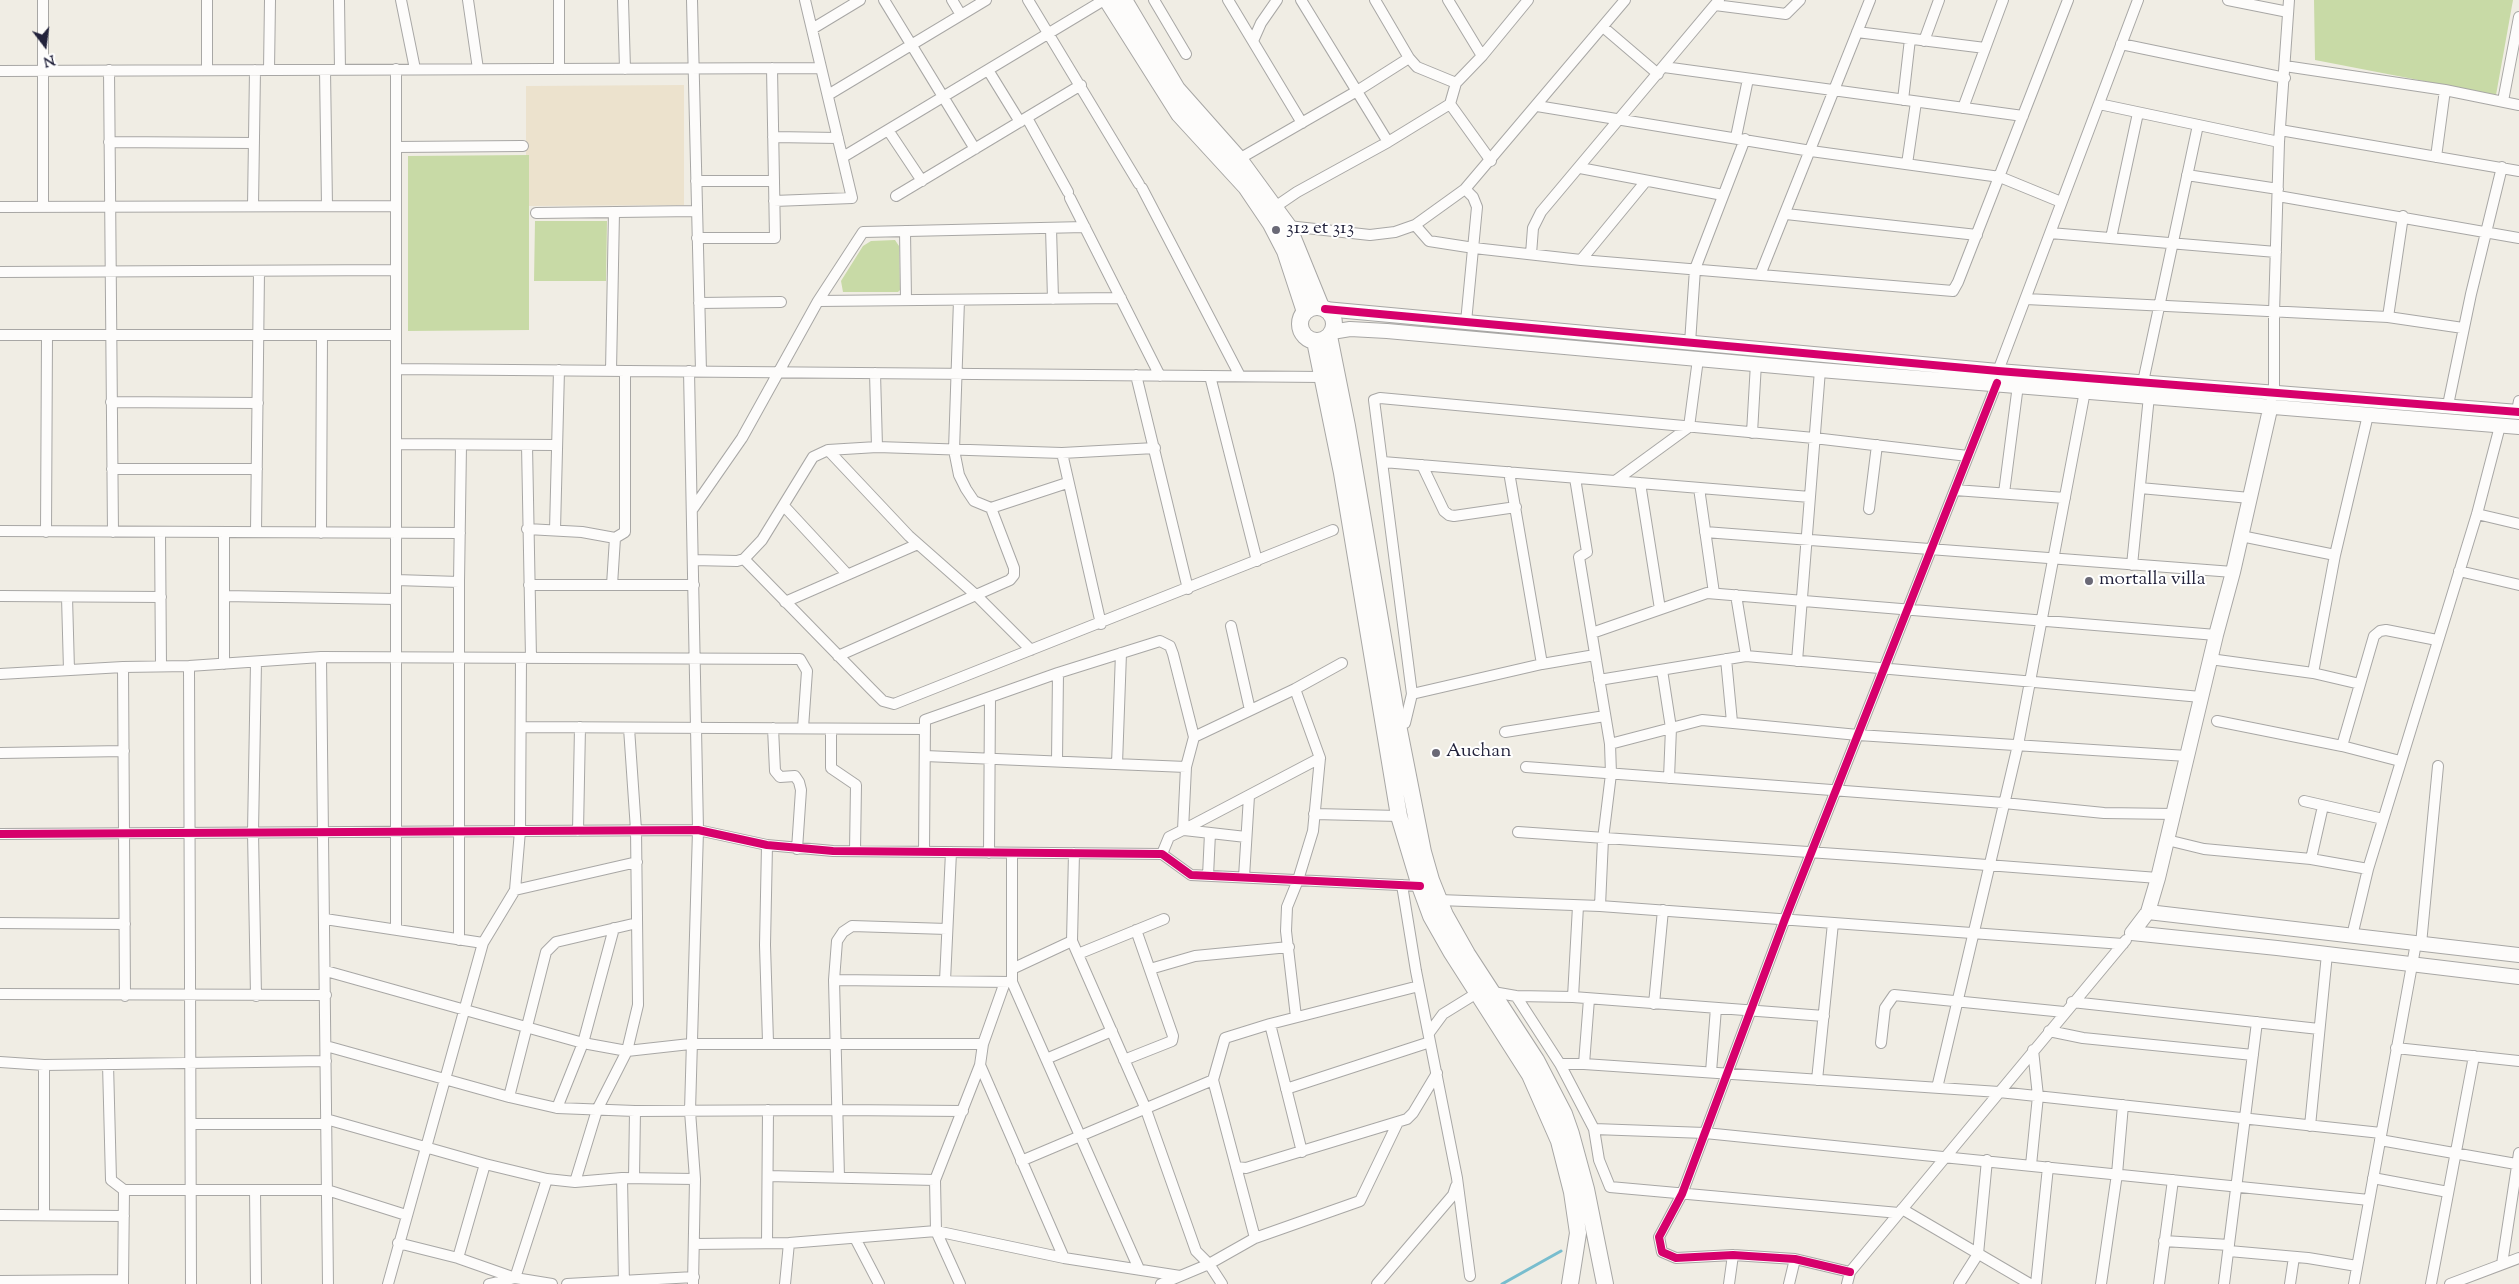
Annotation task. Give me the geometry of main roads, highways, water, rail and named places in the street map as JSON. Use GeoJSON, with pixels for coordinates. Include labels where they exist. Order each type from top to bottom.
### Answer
{"type":"FeatureCollection","features":[{"type":"Feature","properties":{"kind":"main road"},"geometry":{"type":"LineString","coordinates":[[1105,0],[1178,114],[1246,188],[1271,224],[1317,309],[1333,319],[1325,336],[1322,377],[1342,473],[1399,816],[1431,916],[1546,1077],[1571,1134],[1586,1189],[1605,1284]]}},
{"type":"Feature","properties":{"kind":"main road"},"geometry":{"type":"LineString","coordinates":[[1124,0],[1177,89],[1239,159],[1288,226],[1294,238],[1317,309]]}},
{"type":"Feature","properties":{"kind":"main road"},"geometry":{"type":"LineString","coordinates":[[1317,309],[1300,323],[1301,330],[1309,339],[1325,336]]}},
{"type":"Feature","properties":{"kind":"main road"},"geometry":{"type":"LineString","coordinates":[[1325,336],[1348,426],[1398,726],[1419,839],[1439,900],[1485,993],[1530,1075],[1559,1141],[1572,1192],[1578,1233],[1570,1284]]}},
{"type":"Feature","properties":{"kind":"waterway"},"geometry":{"type":"LineString","coordinates":[[1502,1284],[1561,1251]]}},
{"type":"Feature","properties":{"kind":"place","name":"312 et 313"},"geometry":{"type":"Point","coordinates":[1276,230]}},
{"type":"Feature","properties":{"kind":"place","name":"mortalla villa"},"geometry":{"type":"Point","coordinates":[2089,581]}},
{"type":"Feature","properties":{"kind":"place","name":"Auchan"},"geometry":{"type":"Point","coordinates":[1436,753]}}]}
